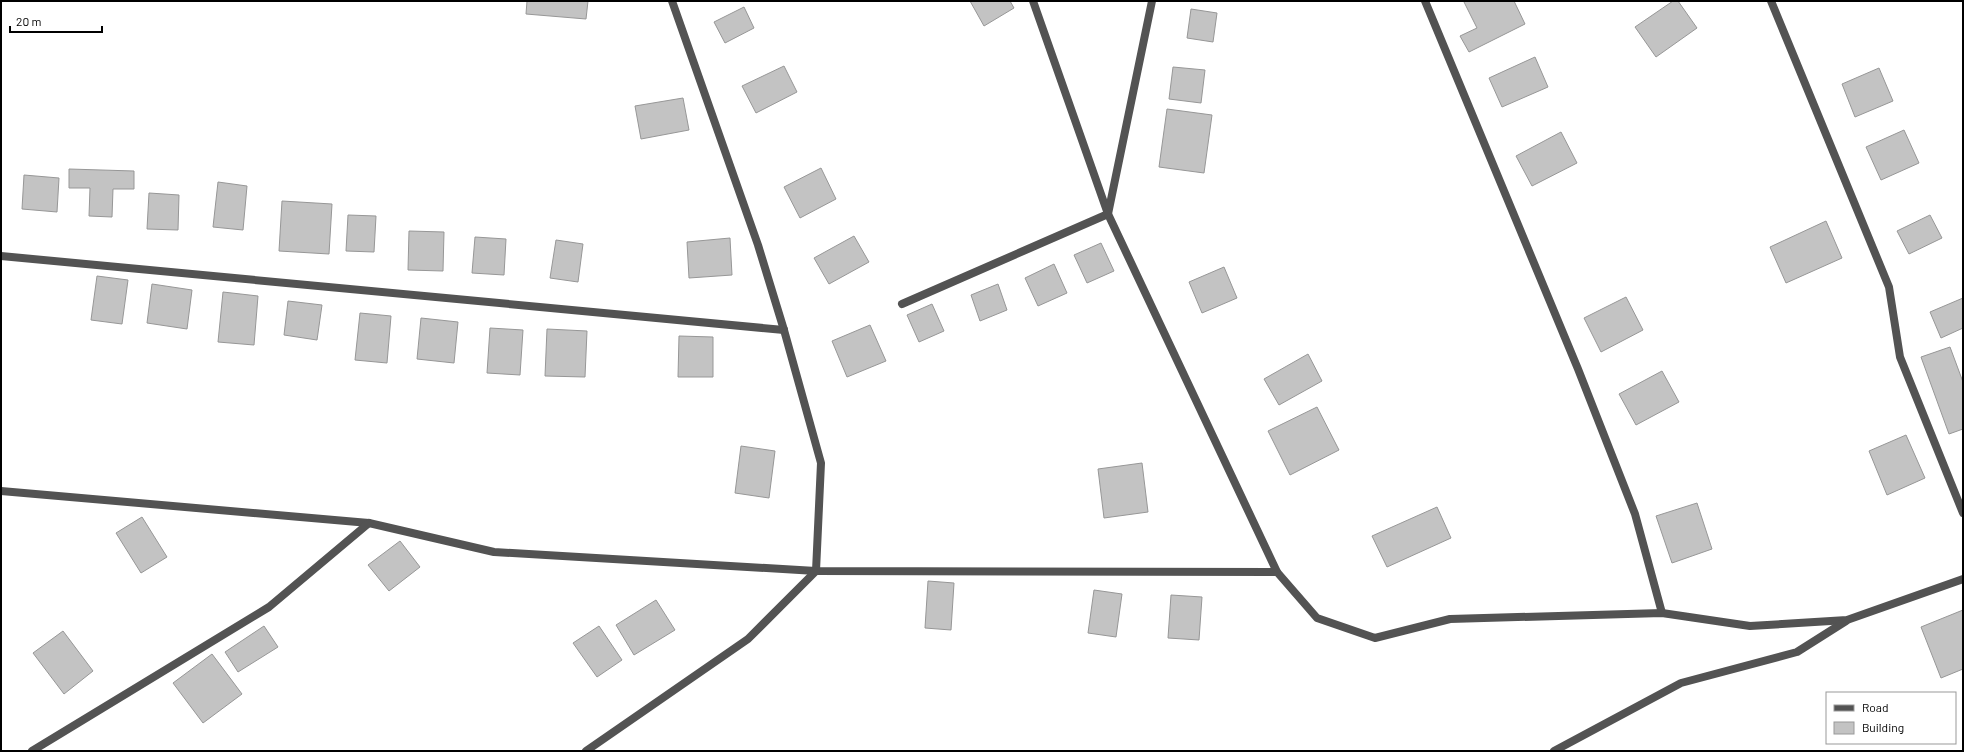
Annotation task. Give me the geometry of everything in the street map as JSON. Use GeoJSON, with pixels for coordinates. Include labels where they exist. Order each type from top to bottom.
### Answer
{"type":"FeatureCollection","features":[{"type":"Feature","properties":{"kind":"street"},"geometry":{"type":"LineString","coordinates":[[586,751],[748,640],[816,571],[820,463],[784,330],[758,245],[672,1]]}},
{"type":"Feature","properties":{"kind":"street"},"geometry":{"type":"LineString","coordinates":[[1034,1],[1108,214],[1277,572],[1317,618],[1375,638],[1450,619],[1662,613],[1750,626],[1847,620]]}},
{"type":"Feature","properties":{"kind":"street"},"geometry":{"type":"LineString","coordinates":[[1108,214],[1152,1]]}},
{"type":"Feature","properties":{"kind":"street"},"geometry":{"type":"LineString","coordinates":[[1425,1],[1578,369],[1635,514],[1662,613]]}},
{"type":"Feature","properties":{"kind":"street"},"geometry":{"type":"LineString","coordinates":[[1771,1],[1889,287],[1900,357],[1963,513]]}},
{"type":"Feature","properties":{"kind":"street"},"geometry":{"type":"LineString","coordinates":[[902,304],[1108,214]]}},
{"type":"Feature","properties":{"kind":"street"},"geometry":{"type":"LineString","coordinates":[[1,256],[784,330]]}},
{"type":"Feature","properties":{"kind":"street"},"geometry":{"type":"LineString","coordinates":[[1,491],[369,523],[494,552],[816,571],[1277,572]]}},
{"type":"Feature","properties":{"kind":"street"},"geometry":{"type":"LineString","coordinates":[[32,751],[269,607],[369,523]]}},
{"type":"Feature","properties":{"kind":"street"},"geometry":{"type":"LineString","coordinates":[[1554,751],[1681,683],[1797,652],[1847,620],[1963,579]]}},
{"type":"Feature","properties":{"kind":"building"},"geometry":{"type":"Polygon","coordinates":[[[527,1],[588,1],[586,19],[526,14],[527,1]]]}},
{"type":"Feature","properties":{"kind":"building"},"geometry":{"type":"Polygon","coordinates":[[[970,1],[1010,1],[1014,8],[984,26],[970,1]]]}},
{"type":"Feature","properties":{"kind":"building"},"geometry":{"type":"Polygon","coordinates":[[[1514,1],[1525,24],[1469,52],[1460,36],[1477,28],[1464,2],[1514,1]]]}},
{"type":"Feature","properties":{"kind":"building"},"geometry":{"type":"Polygon","coordinates":[[[1673,1],[1678,1],[1697,28],[1656,57],[1635,27],[1673,1]]]}},
{"type":"Feature","properties":{"kind":"building"},"geometry":{"type":"Polygon","coordinates":[[[744,7],[754,28],[725,43],[714,22],[744,7]]]}},
{"type":"Feature","properties":{"kind":"building"},"geometry":{"type":"Polygon","coordinates":[[[1191,9],[1217,13],[1213,42],[1187,38],[1191,9]]]}},
{"type":"Feature","properties":{"kind":"building"},"geometry":{"type":"Polygon","coordinates":[[[1535,57],[1548,87],[1502,107],[1489,78],[1535,57]]]}},
{"type":"Feature","properties":{"kind":"building"},"geometry":{"type":"Polygon","coordinates":[[[784,66],[797,92],[756,113],[742,86],[784,66]]]}},
{"type":"Feature","properties":{"kind":"building"},"geometry":{"type":"Polygon","coordinates":[[[1173,67],[1205,70],[1201,103],[1169,99],[1173,67]]]}},
{"type":"Feature","properties":{"kind":"building"},"geometry":{"type":"Polygon","coordinates":[[[1879,68],[1893,101],[1855,117],[1842,84],[1879,68]]]}},
{"type":"Feature","properties":{"kind":"building"},"geometry":{"type":"Polygon","coordinates":[[[683,98],[689,130],[641,139],[635,106],[683,98]]]}},
{"type":"Feature","properties":{"kind":"building"},"geometry":{"type":"Polygon","coordinates":[[[1167,109],[1212,115],[1204,173],[1159,167],[1167,109]]]}},
{"type":"Feature","properties":{"kind":"building"},"geometry":{"type":"Polygon","coordinates":[[[1904,130],[1919,163],[1881,180],[1866,147],[1904,130]]]}},
{"type":"Feature","properties":{"kind":"building"},"geometry":{"type":"Polygon","coordinates":[[[1561,132],[1577,163],[1532,186],[1516,156],[1561,132]]]}},
{"type":"Feature","properties":{"kind":"building"},"geometry":{"type":"Polygon","coordinates":[[[821,168],[836,199],[800,218],[784,187],[821,168]]]}},
{"type":"Feature","properties":{"kind":"building"},"geometry":{"type":"Polygon","coordinates":[[[69,169],[134,171],[134,189],[113,189],[112,217],[89,216],[90,188],[69,188],[69,169]]]}},
{"type":"Feature","properties":{"kind":"building"},"geometry":{"type":"Polygon","coordinates":[[[24,175],[59,178],[57,212],[22,209],[24,175]]]}},
{"type":"Feature","properties":{"kind":"building"},"geometry":{"type":"Polygon","coordinates":[[[218,182],[247,186],[243,230],[213,227],[218,182]]]}},
{"type":"Feature","properties":{"kind":"building"},"geometry":{"type":"Polygon","coordinates":[[[149,193],[179,195],[178,230],[147,229],[149,193]]]}},
{"type":"Feature","properties":{"kind":"building"},"geometry":{"type":"Polygon","coordinates":[[[282,201],[332,204],[329,254],[279,251],[282,201]]]}},
{"type":"Feature","properties":{"kind":"building"},"geometry":{"type":"Polygon","coordinates":[[[348,215],[376,216],[374,252],[346,251],[348,215]]]}},
{"type":"Feature","properties":{"kind":"building"},"geometry":{"type":"Polygon","coordinates":[[[1930,215],[1942,238],[1909,254],[1897,231],[1930,215]]]}},
{"type":"Feature","properties":{"kind":"building"},"geometry":{"type":"Polygon","coordinates":[[[1826,221],[1842,258],[1786,283],[1770,247],[1826,221]]]}},
{"type":"Feature","properties":{"kind":"building"},"geometry":{"type":"Polygon","coordinates":[[[409,231],[444,232],[443,271],[408,270],[409,231]]]}},
{"type":"Feature","properties":{"kind":"building"},"geometry":{"type":"Polygon","coordinates":[[[854,236],[869,262],[829,284],[814,258],[854,236]]]}},
{"type":"Feature","properties":{"kind":"building"},"geometry":{"type":"Polygon","coordinates":[[[475,237],[506,239],[504,275],[472,273],[475,237]]]}},
{"type":"Feature","properties":{"kind":"building"},"geometry":{"type":"Polygon","coordinates":[[[730,238],[732,275],[689,278],[687,242],[730,238]]]}},
{"type":"Feature","properties":{"kind":"building"},"geometry":{"type":"Polygon","coordinates":[[[556,240],[583,244],[578,282],[550,278],[556,240]]]}},
{"type":"Feature","properties":{"kind":"building"},"geometry":{"type":"Polygon","coordinates":[[[1101,243],[1114,271],[1087,283],[1074,255],[1101,243]]]}},
{"type":"Feature","properties":{"kind":"building"},"geometry":{"type":"Polygon","coordinates":[[[1054,264],[1067,293],[1038,306],[1025,278],[1054,264]]]}},
{"type":"Feature","properties":{"kind":"building"},"geometry":{"type":"Polygon","coordinates":[[[1224,267],[1237,298],[1202,313],[1189,282],[1224,267]]]}},
{"type":"Feature","properties":{"kind":"building"},"geometry":{"type":"Polygon","coordinates":[[[97,276],[128,280],[122,324],[91,320],[97,276]]]}},
{"type":"Feature","properties":{"kind":"building"},"geometry":{"type":"Polygon","coordinates":[[[152,284],[192,290],[187,329],[147,323],[152,284]]]}},
{"type":"Feature","properties":{"kind":"building"},"geometry":{"type":"Polygon","coordinates":[[[998,284],[1007,310],[980,321],[971,295],[998,284]]]}},
{"type":"Feature","properties":{"kind":"building"},"geometry":{"type":"Polygon","coordinates":[[[223,292],[258,296],[254,345],[218,342],[223,292]]]}},
{"type":"Feature","properties":{"kind":"building"},"geometry":{"type":"Polygon","coordinates":[[[1626,297],[1643,330],[1601,352],[1584,318],[1626,297]]]}},
{"type":"Feature","properties":{"kind":"building"},"geometry":{"type":"Polygon","coordinates":[[[1963,298],[1963,328],[1941,338],[1930,312],[1963,298]]]}},
{"type":"Feature","properties":{"kind":"building"},"geometry":{"type":"Polygon","coordinates":[[[288,301],[322,305],[317,340],[284,335],[288,301]]]}},
{"type":"Feature","properties":{"kind":"building"},"geometry":{"type":"Polygon","coordinates":[[[932,304],[944,331],[919,342],[907,315],[932,304]]]}},
{"type":"Feature","properties":{"kind":"building"},"geometry":{"type":"Polygon","coordinates":[[[360,313],[391,316],[387,363],[355,360],[360,313]]]}},
{"type":"Feature","properties":{"kind":"building"},"geometry":{"type":"Polygon","coordinates":[[[421,318],[458,322],[454,363],[417,359],[421,318]]]}},
{"type":"Feature","properties":{"kind":"building"},"geometry":{"type":"Polygon","coordinates":[[[870,325],[886,361],[847,377],[832,341],[870,325]]]}},
{"type":"Feature","properties":{"kind":"building"},"geometry":{"type":"Polygon","coordinates":[[[490,328],[523,330],[520,375],[487,373],[490,328]]]}},
{"type":"Feature","properties":{"kind":"building"},"geometry":{"type":"Polygon","coordinates":[[[547,329],[587,331],[585,377],[545,376],[547,329]]]}},
{"type":"Feature","properties":{"kind":"building"},"geometry":{"type":"Polygon","coordinates":[[[679,336],[713,337],[713,377],[678,377],[679,336]]]}},
{"type":"Feature","properties":{"kind":"building"},"geometry":{"type":"Polygon","coordinates":[[[1950,347],[1963,382],[1963,429],[1949,434],[1921,357],[1950,347]]]}},
{"type":"Feature","properties":{"kind":"building"},"geometry":{"type":"Polygon","coordinates":[[[1308,354],[1322,381],[1279,405],[1264,379],[1308,354]]]}},
{"type":"Feature","properties":{"kind":"building"},"geometry":{"type":"Polygon","coordinates":[[[1662,371],[1679,402],[1636,425],[1619,394],[1662,371]]]}},
{"type":"Feature","properties":{"kind":"building"},"geometry":{"type":"Polygon","coordinates":[[[1317,407],[1339,450],[1290,475],[1268,431],[1317,407]]]}},
{"type":"Feature","properties":{"kind":"building"},"geometry":{"type":"Polygon","coordinates":[[[1906,435],[1925,478],[1887,495],[1869,451],[1906,435]]]}},
{"type":"Feature","properties":{"kind":"building"},"geometry":{"type":"Polygon","coordinates":[[[741,446],[775,451],[769,498],[735,493],[741,446]]]}},
{"type":"Feature","properties":{"kind":"building"},"geometry":{"type":"Polygon","coordinates":[[[1142,463],[1148,512],[1104,518],[1098,469],[1142,463]]]}},
{"type":"Feature","properties":{"kind":"building"},"geometry":{"type":"Polygon","coordinates":[[[1697,503],[1712,549],[1672,563],[1656,516],[1697,503]]]}},
{"type":"Feature","properties":{"kind":"building"},"geometry":{"type":"Polygon","coordinates":[[[1437,507],[1451,538],[1387,567],[1372,536],[1437,507]]]}},
{"type":"Feature","properties":{"kind":"building"},"geometry":{"type":"Polygon","coordinates":[[[142,517],[167,557],[141,573],[116,533],[142,517]]]}},
{"type":"Feature","properties":{"kind":"building"},"geometry":{"type":"Polygon","coordinates":[[[400,541],[420,567],[389,591],[368,565],[400,541]]]}},
{"type":"Feature","properties":{"kind":"building"},"geometry":{"type":"Polygon","coordinates":[[[928,581],[954,583],[951,630],[925,628],[928,581]]]}},
{"type":"Feature","properties":{"kind":"building"},"geometry":{"type":"Polygon","coordinates":[[[1094,590],[1122,594],[1116,637],[1088,633],[1094,590]]]}},
{"type":"Feature","properties":{"kind":"building"},"geometry":{"type":"Polygon","coordinates":[[[1171,595],[1202,597],[1199,640],[1168,638],[1171,595]]]}},
{"type":"Feature","properties":{"kind":"building"},"geometry":{"type":"Polygon","coordinates":[[[656,600],[675,630],[634,655],[616,625],[656,600]]]}},
{"type":"Feature","properties":{"kind":"building"},"geometry":{"type":"Polygon","coordinates":[[[1963,610],[1963,669],[1941,678],[1921,627],[1963,610]]]}},
{"type":"Feature","properties":{"kind":"building"},"geometry":{"type":"Polygon","coordinates":[[[264,626],[278,647],[238,672],[225,652],[264,626]]]}},
{"type":"Feature","properties":{"kind":"building"},"geometry":{"type":"Polygon","coordinates":[[[599,626],[622,660],[597,677],[573,643],[599,626]]]}},
{"type":"Feature","properties":{"kind":"building"},"geometry":{"type":"Polygon","coordinates":[[[63,631],[93,671],[64,694],[33,653],[63,631]]]}},
{"type":"Feature","properties":{"kind":"building"},"geometry":{"type":"Polygon","coordinates":[[[212,654],[242,694],[203,723],[173,683],[212,654]]]}}]}
